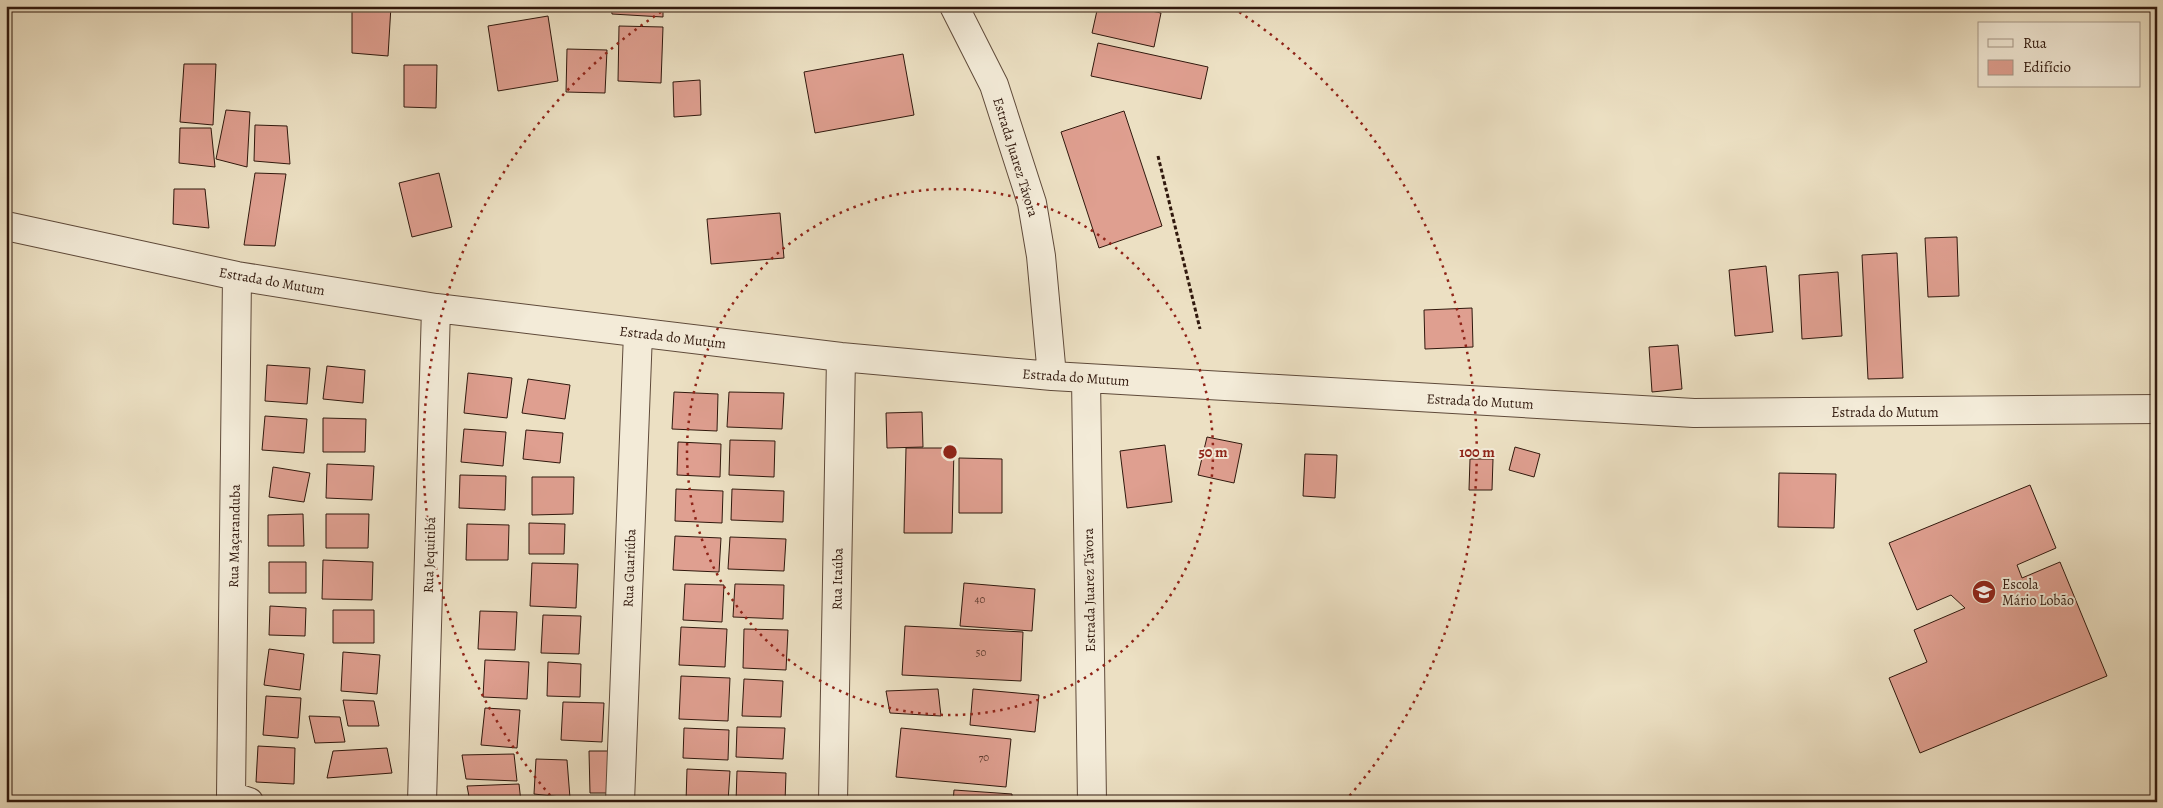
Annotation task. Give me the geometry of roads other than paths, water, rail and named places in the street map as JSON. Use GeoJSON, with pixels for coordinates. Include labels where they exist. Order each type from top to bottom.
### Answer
{"type":"FeatureCollection","features":[{"type":"Feature","properties":{"kind":"street","name":"Estrada Juarez Távora"},"geometry":{"type":"LineString","coordinates":[[954,6],[994,85],[1032,203],[1041,256],[1052,376]]}},
{"type":"Feature","properties":{"kind":"street","name":"Estrada do Mutum"},"geometry":{"type":"LineString","coordinates":[[6,226],[237,276],[436,308],[841,357],[1052,376],[1694,413],[2157,409]]}},
{"type":"Feature","properties":{"kind":"street","name":"Rua Maçaranduba"},"geometry":{"type":"LineString","coordinates":[[237,276],[240,799]]}},
{"type":"Feature","properties":{"kind":"street","name":"Rua Jequitibá"},"geometry":{"type":"LineString","coordinates":[[422,802],[436,308]]}},
{"type":"Feature","properties":{"kind":"street","name":"Rua Guariúba"},"geometry":{"type":"LineString","coordinates":[[620,802],[638,333]]}},
{"type":"Feature","properties":{"kind":"street","name":"Rua Itaúba"},"geometry":{"type":"LineString","coordinates":[[833,802],[841,357]]}},
{"type":"Feature","properties":{"kind":"street","name":"Estrada Juarez Távora"},"geometry":{"type":"LineString","coordinates":[[1086,378],[1092,802]]}},
{"type":"Feature","properties":{"kind":"place","name":"Escola Mário Lobão"},"geometry":{"type":"Point","coordinates":[1984,592]}}]}
